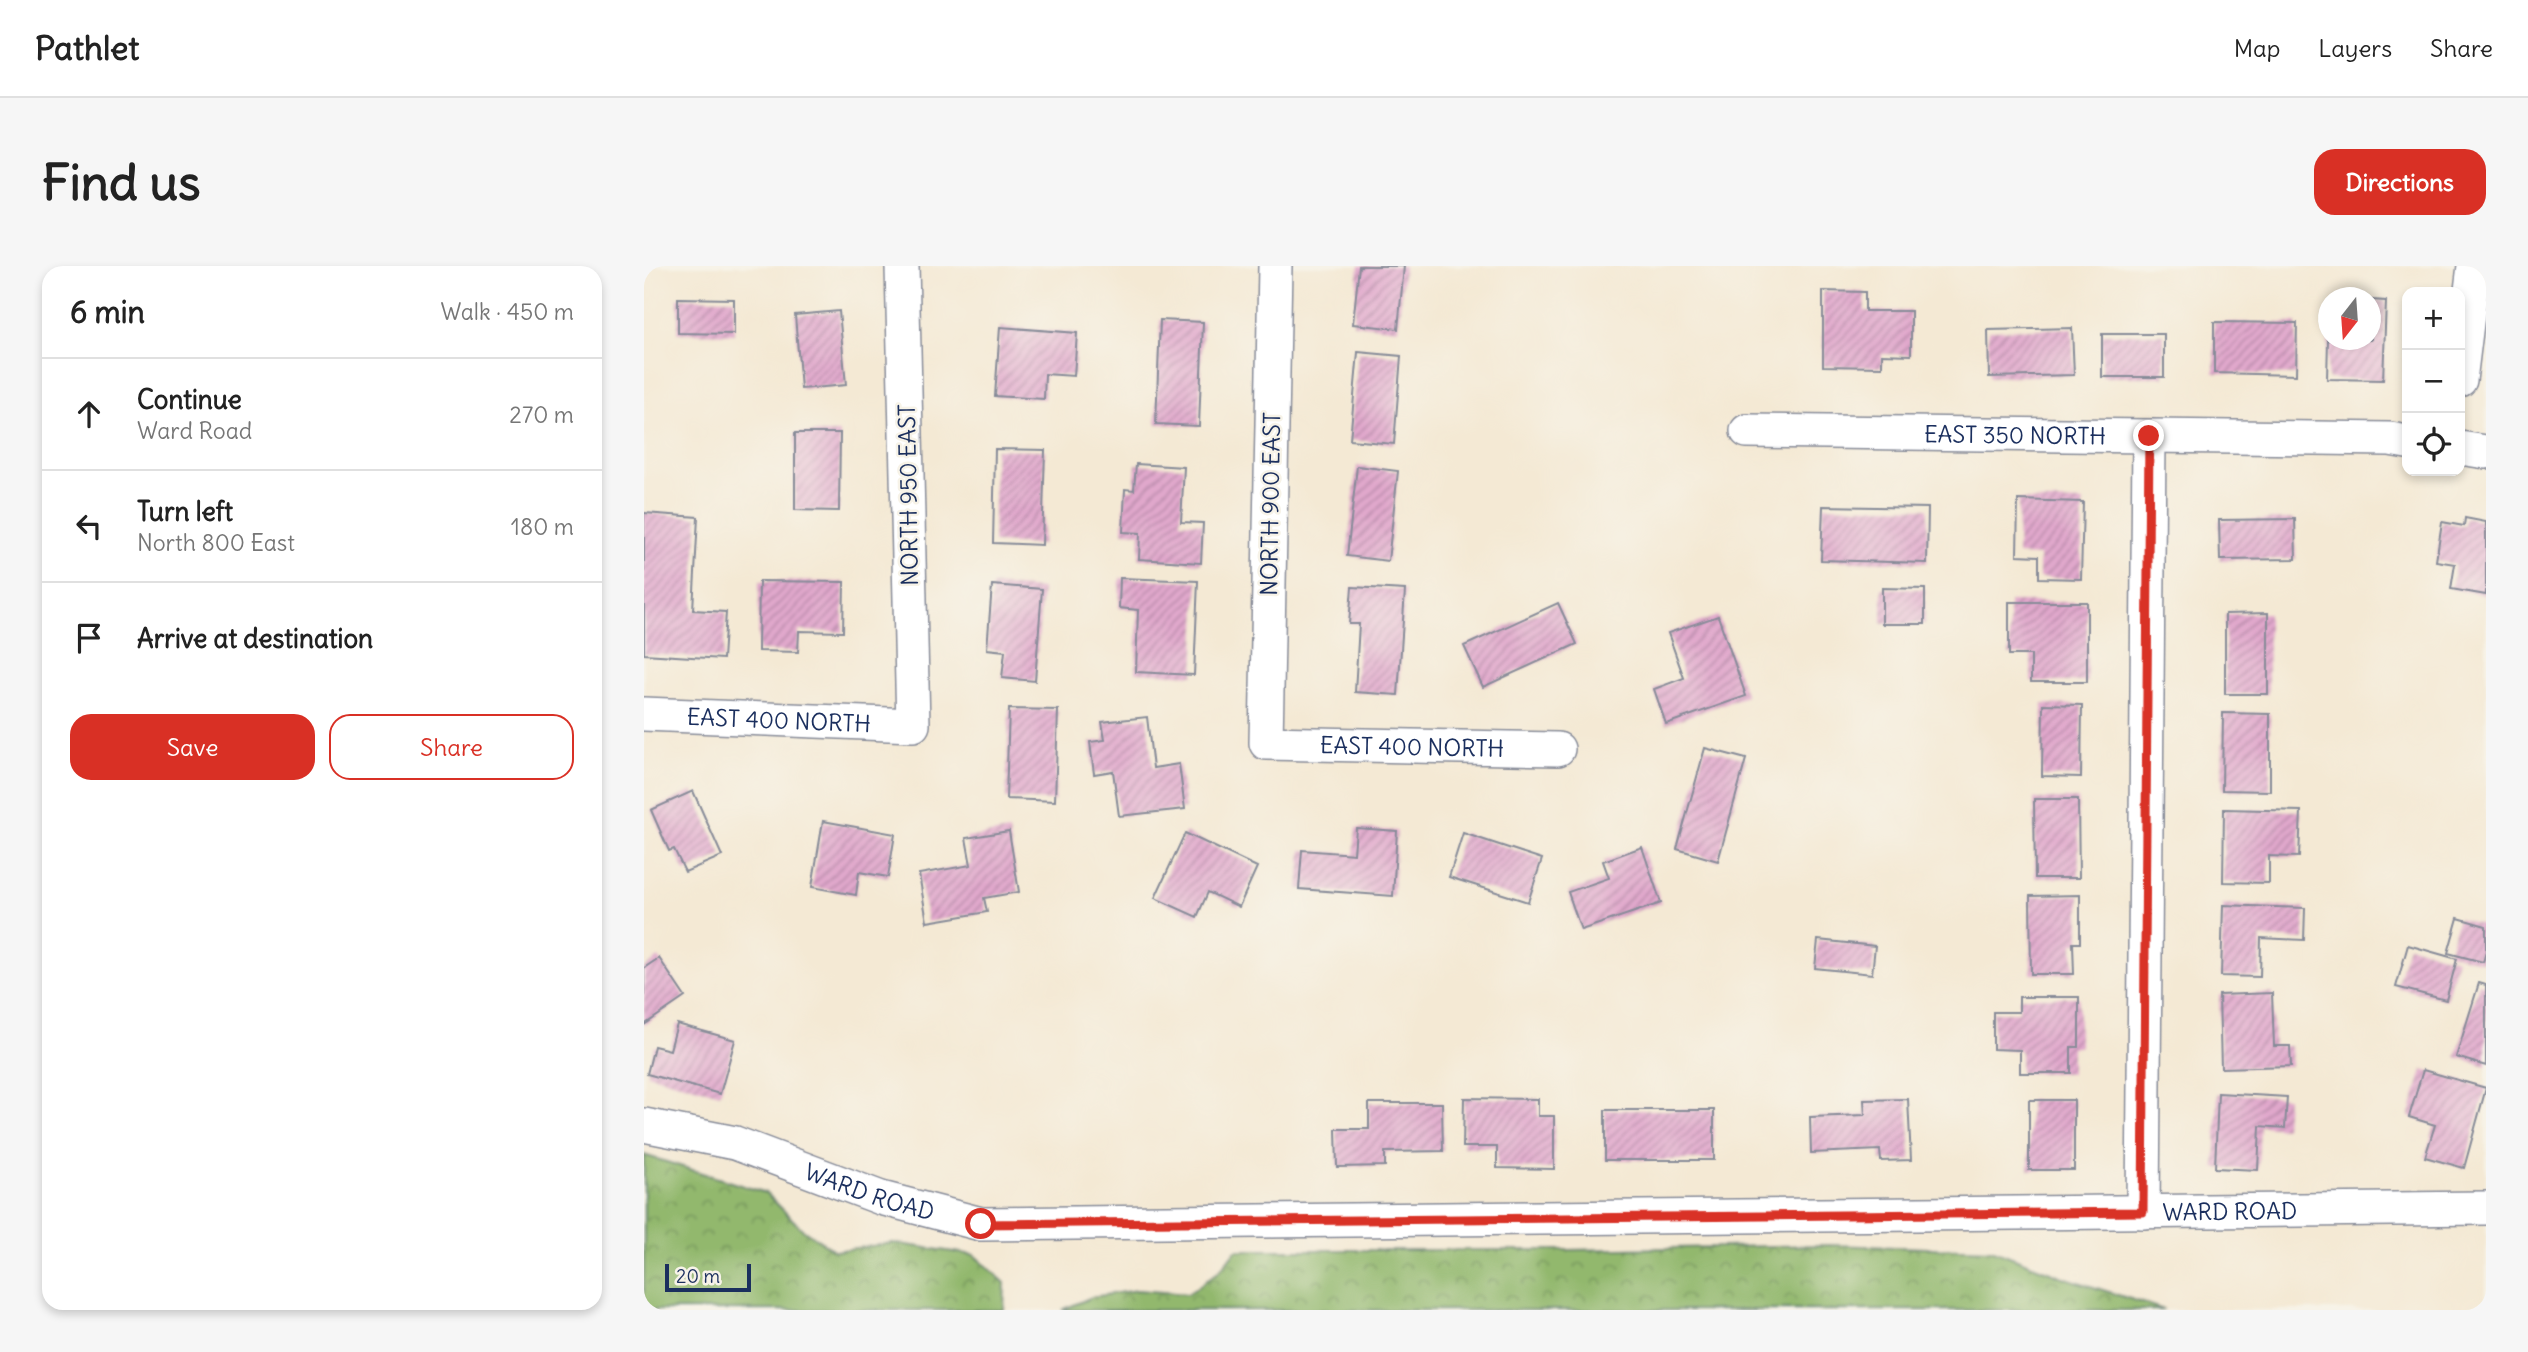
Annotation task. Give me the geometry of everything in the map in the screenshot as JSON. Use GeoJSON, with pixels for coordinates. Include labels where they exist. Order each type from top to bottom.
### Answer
{"type":"FeatureCollection","features":[{"type":"Feature","properties":{"kind":"street","name":"NORTH 950 EAST"},"geometry":{"type":"LineString","coordinates":[[902,266],[913,725]]}},
{"type":"Feature","properties":{"kind":"street","name":"NORTH 900 EAST"},"geometry":{"type":"LineString","coordinates":[[1266,743],[1275,266]]}},
{"type":"Feature","properties":{"kind":"street"},"geometry":{"type":"LineString","coordinates":[[2464,350],[2474,266]]}},
{"type":"Feature","properties":{"kind":"street","name":"EAST 350 NORTH"},"geometry":{"type":"LineString","coordinates":[[1747,431],[2402,441]]}},
{"type":"Feature","properties":{"kind":"street"},"geometry":{"type":"LineString","coordinates":[[2143,1212],[2149,436]]}},
{"type":"Feature","properties":{"kind":"street"},"geometry":{"type":"LineString","coordinates":[[2465,450],[2486,452]]}},
{"type":"Feature","properties":{"kind":"street","name":"EAST 400 NORTH"},"geometry":{"type":"LineString","coordinates":[[644,715],[913,725]]}},
{"type":"Feature","properties":{"kind":"street","name":"EAST 400 NORTH"},"geometry":{"type":"LineString","coordinates":[[1266,743],[1558,749]]}},
{"type":"Feature","properties":{"kind":"street","name":"WARD ROAD"},"geometry":{"type":"LineString","coordinates":[[644,1125],[734,1143],[881,1198],[981,1224],[2486,1208]]}},
{"type":"Feature","properties":{"kind":"green space"},"geometry":{"type":"Polygon","coordinates":[[[644,1155],[766,1193],[801,1228],[835,1251],[893,1243],[974,1255],[1005,1283],[1004,1310],[644,1310],[644,1155]]]}},
{"type":"Feature","properties":{"kind":"green space"},"geometry":{"type":"Polygon","coordinates":[[[1829,1245],[1994,1250],[2063,1277],[2164,1310],[1062,1310],[1092,1297],[1137,1290],[1188,1294],[1220,1270],[1236,1250],[1568,1250],[1829,1245]]]}},
{"type":"Feature","properties":{"kind":"building"},"geometry":{"type":"Polygon","coordinates":[[[1359,266],[1404,266],[1398,329],[1353,324],[1359,266]]]}},
{"type":"Feature","properties":{"kind":"building"},"geometry":{"type":"Polygon","coordinates":[[[1823,291],[1865,292],[1865,311],[1911,311],[1911,355],[1882,354],[1882,367],[1823,366],[1823,291]]]}},
{"type":"Feature","properties":{"kind":"building"},"geometry":{"type":"Polygon","coordinates":[[[678,298],[734,299],[734,334],[678,333],[678,298]]]}},
{"type":"Feature","properties":{"kind":"building"},"geometry":{"type":"Polygon","coordinates":[[[2381,301],[2386,301],[2383,380],[2327,379],[2328,350],[2381,350],[2381,301]]]}},
{"type":"Feature","properties":{"kind":"building"},"geometry":{"type":"Polygon","coordinates":[[[839,311],[846,385],[801,389],[795,315],[839,311]]]}},
{"type":"Feature","properties":{"kind":"building"},"geometry":{"type":"Polygon","coordinates":[[[1160,320],[1203,322],[1199,426],[1156,424],[1160,320]]]}},
{"type":"Feature","properties":{"kind":"building"},"geometry":{"type":"Polygon","coordinates":[[[2214,322],[2297,323],[2296,375],[2214,373],[2214,322]]]}},
{"type":"Feature","properties":{"kind":"building"},"geometry":{"type":"Polygon","coordinates":[[[1000,327],[1077,333],[1074,376],[1045,374],[1044,399],[995,396],[1000,327]]]}},
{"type":"Feature","properties":{"kind":"building"},"geometry":{"type":"Polygon","coordinates":[[[2072,328],[2074,375],[1989,377],[1988,330],[2072,328]]]}},
{"type":"Feature","properties":{"kind":"building"},"geometry":{"type":"Polygon","coordinates":[[[2102,334],[2164,334],[2164,377],[2102,377],[2102,334]]]}},
{"type":"Feature","properties":{"kind":"building"},"geometry":{"type":"Polygon","coordinates":[[[1358,352],[1401,356],[1394,444],[1350,440],[1358,352]]]}},
{"type":"Feature","properties":{"kind":"building"},"geometry":{"type":"Polygon","coordinates":[[[795,433],[840,433],[839,511],[795,510],[795,433]]]}},
{"type":"Feature","properties":{"kind":"building"},"geometry":{"type":"Polygon","coordinates":[[[995,449],[1045,450],[1042,545],[993,543],[995,449]]]}},
{"type":"Feature","properties":{"kind":"building"},"geometry":{"type":"Polygon","coordinates":[[[1136,464],[1184,467],[1181,522],[1203,523],[1201,563],[1139,559],[1140,533],[1123,532],[1125,489],[1134,490],[1136,464]]]}},
{"type":"Feature","properties":{"kind":"building"},"geometry":{"type":"Polygon","coordinates":[[[1357,466],[1398,471],[1388,561],[1347,556],[1357,466]]]}},
{"type":"Feature","properties":{"kind":"building"},"geometry":{"type":"Polygon","coordinates":[[[2018,500],[2083,502],[2081,579],[2039,578],[2039,556],[2017,555],[2018,500]]]}},
{"type":"Feature","properties":{"kind":"building"},"geometry":{"type":"Polygon","coordinates":[[[1823,506],[1928,508],[1927,563],[1821,560],[1823,506]]]}},
{"type":"Feature","properties":{"kind":"building"},"geometry":{"type":"Polygon","coordinates":[[[644,513],[698,517],[693,610],[726,612],[723,659],[644,654],[644,513]]]}},
{"type":"Feature","properties":{"kind":"building"},"geometry":{"type":"Polygon","coordinates":[[[2465,518],[2486,522],[2486,595],[2451,589],[2455,564],[2436,561],[2442,522],[2464,526],[2465,518]]]}},
{"type":"Feature","properties":{"kind":"building"},"geometry":{"type":"Polygon","coordinates":[[[2295,519],[2296,559],[2220,560],[2219,520],[2295,519]]]}},
{"type":"Feature","properties":{"kind":"building"},"geometry":{"type":"Polygon","coordinates":[[[1120,578],[1198,581],[1194,675],[1136,672],[1138,610],[1119,608],[1120,578]]]}},
{"type":"Feature","properties":{"kind":"building"},"geometry":{"type":"Polygon","coordinates":[[[759,581],[844,582],[843,632],[799,631],[798,652],[758,651],[759,581]]]}},
{"type":"Feature","properties":{"kind":"building"},"geometry":{"type":"Polygon","coordinates":[[[992,585],[1042,589],[1035,681],[1002,678],[1005,651],[987,649],[992,585]]]}},
{"type":"Feature","properties":{"kind":"building"},"geometry":{"type":"Polygon","coordinates":[[[1352,587],[1405,590],[1398,695],[1355,692],[1359,624],[1349,624],[1352,587]]]}},
{"type":"Feature","properties":{"kind":"building"},"geometry":{"type":"Polygon","coordinates":[[[1882,588],[1925,589],[1925,624],[1882,624],[1882,588]]]}},
{"type":"Feature","properties":{"kind":"building"},"geometry":{"type":"Polygon","coordinates":[[[2009,602],[2087,602],[2087,682],[2031,682],[2031,655],[2009,655],[2009,602]]]}},
{"type":"Feature","properties":{"kind":"building"},"geometry":{"type":"Polygon","coordinates":[[[1558,603],[1577,644],[1483,687],[1464,646],[1558,603]]]}},
{"type":"Feature","properties":{"kind":"building"},"geometry":{"type":"Polygon","coordinates":[[[2268,613],[2268,694],[2225,694],[2225,614],[2268,613]]]}},
{"type":"Feature","properties":{"kind":"building"},"geometry":{"type":"Polygon","coordinates":[[[1718,616],[1746,696],[1666,724],[1654,689],[1684,678],[1668,633],[1718,616]]]}},
{"type":"Feature","properties":{"kind":"building"},"geometry":{"type":"Polygon","coordinates":[[[2043,704],[2082,705],[2081,777],[2042,776],[2043,704]]]}},
{"type":"Feature","properties":{"kind":"building"},"geometry":{"type":"Polygon","coordinates":[[[1009,709],[1058,710],[1055,801],[1006,799],[1009,709]]]}},
{"type":"Feature","properties":{"kind":"building"},"geometry":{"type":"Polygon","coordinates":[[[2223,713],[2270,714],[2270,791],[2222,790],[2223,713]]]}},
{"type":"Feature","properties":{"kind":"building"},"geometry":{"type":"Polygon","coordinates":[[[1147,717],[1153,768],[1179,764],[1185,809],[1119,816],[1113,771],[1094,774],[1090,742],[1105,740],[1102,722],[1147,717]]]}},
{"type":"Feature","properties":{"kind":"building"},"geometry":{"type":"Polygon","coordinates":[[[1705,748],[1746,759],[1718,861],[1677,849],[1705,748]]]}},
{"type":"Feature","properties":{"kind":"building"},"geometry":{"type":"Polygon","coordinates":[[[693,791],[722,856],[685,872],[674,849],[669,851],[651,810],[693,791]]]}},
{"type":"Feature","properties":{"kind":"building"},"geometry":{"type":"Polygon","coordinates":[[[2034,799],[2078,799],[2079,878],[2035,878],[2034,799]]]}},
{"type":"Feature","properties":{"kind":"building"},"geometry":{"type":"Polygon","coordinates":[[[2224,809],[2301,811],[2299,857],[2269,856],[2269,883],[2223,882],[2224,809]]]}},
{"type":"Feature","properties":{"kind":"building"},"geometry":{"type":"Polygon","coordinates":[[[823,821],[895,834],[888,877],[859,872],[856,895],[812,887],[823,821]]]}},
{"type":"Feature","properties":{"kind":"building"},"geometry":{"type":"Polygon","coordinates":[[[1356,828],[1397,831],[1393,896],[1299,889],[1302,850],[1354,854],[1356,828]]]}},
{"type":"Feature","properties":{"kind":"building"},"geometry":{"type":"Polygon","coordinates":[[[1009,831],[1019,892],[984,898],[987,912],[927,922],[919,874],[971,865],[966,838],[1009,831]]]}},
{"type":"Feature","properties":{"kind":"building"},"geometry":{"type":"Polygon","coordinates":[[[1185,833],[1257,867],[1239,907],[1208,892],[1197,917],[1155,898],[1185,833]]]}},
{"type":"Feature","properties":{"kind":"building"},"geometry":{"type":"Polygon","coordinates":[[[1463,833],[1542,859],[1528,902],[1449,877],[1463,833]]]}},
{"type":"Feature","properties":{"kind":"building"},"geometry":{"type":"Polygon","coordinates":[[[1642,847],[1661,903],[1581,930],[1568,892],[1609,878],[1603,861],[1642,847]]]}},
{"type":"Feature","properties":{"kind":"building"},"geometry":{"type":"Polygon","coordinates":[[[2080,895],[2080,943],[2073,943],[2074,974],[2031,974],[2030,896],[2080,895]]]}},
{"type":"Feature","properties":{"kind":"building"},"geometry":{"type":"Polygon","coordinates":[[[2223,905],[2305,908],[2304,940],[2261,938],[2260,977],[2221,976],[2223,905]]]}},
{"type":"Feature","properties":{"kind":"building"},"geometry":{"type":"Polygon","coordinates":[[[2458,918],[2486,926],[2486,952],[2483,962],[2448,953],[2458,918]]]}},
{"type":"Feature","properties":{"kind":"building"},"geometry":{"type":"Polygon","coordinates":[[[1818,940],[1875,946],[1872,974],[1815,968],[1818,940]]]}},
{"type":"Feature","properties":{"kind":"building"},"geometry":{"type":"Polygon","coordinates":[[[2408,945],[2457,959],[2446,1000],[2396,987],[2408,945]]]}},
{"type":"Feature","properties":{"kind":"building"},"geometry":{"type":"Polygon","coordinates":[[[659,958],[685,997],[644,1025],[644,968],[659,958]]]}},
{"type":"Feature","properties":{"kind":"building"},"geometry":{"type":"Polygon","coordinates":[[[2479,983],[2486,985],[2486,1066],[2456,1057],[2479,983]]]}},
{"type":"Feature","properties":{"kind":"building"},"geometry":{"type":"Polygon","coordinates":[[[2272,993],[2274,1046],[2290,1046],[2291,1066],[2221,1068],[2219,995],[2272,993]]]}},
{"type":"Feature","properties":{"kind":"building"},"geometry":{"type":"Polygon","coordinates":[[[2019,997],[2079,997],[2079,1047],[2071,1047],[2071,1073],[2020,1073],[2020,1050],[1993,1049],[1993,1012],[2019,1012],[2019,997]]]}},
{"type":"Feature","properties":{"kind":"building"},"geometry":{"type":"Polygon","coordinates":[[[677,1024],[735,1040],[720,1094],[647,1074],[654,1046],[670,1050],[677,1024]]]}},
{"type":"Feature","properties":{"kind":"building"},"geometry":{"type":"Polygon","coordinates":[[[2423,1070],[2486,1088],[2464,1168],[2425,1157],[2435,1125],[2409,1117],[2423,1070]]]}},
{"type":"Feature","properties":{"kind":"building"},"geometry":{"type":"Polygon","coordinates":[[[2218,1093],[2287,1097],[2285,1128],[2260,1126],[2258,1170],[2215,1168],[2218,1093]]]}},
{"type":"Feature","properties":{"kind":"building"},"geometry":{"type":"Polygon","coordinates":[[[1464,1098],[1538,1099],[1538,1116],[1554,1116],[1554,1169],[1497,1168],[1497,1147],[1463,1147],[1464,1098]]]}},
{"type":"Feature","properties":{"kind":"building"},"geometry":{"type":"Polygon","coordinates":[[[1908,1099],[1911,1160],[1881,1161],[1880,1150],[1811,1153],[1810,1117],[1865,1115],[1864,1100],[1908,1099]]]}},
{"type":"Feature","properties":{"kind":"building"},"geometry":{"type":"Polygon","coordinates":[[[2029,1100],[2074,1100],[2074,1170],[2029,1170],[2029,1100]]]}},
{"type":"Feature","properties":{"kind":"building"},"geometry":{"type":"Polygon","coordinates":[[[1369,1103],[1442,1103],[1443,1151],[1385,1152],[1385,1166],[1337,1167],[1336,1129],[1369,1129],[1369,1103]]]}},
{"type":"Feature","properties":{"kind":"building"},"geometry":{"type":"Polygon","coordinates":[[[1605,1110],[1714,1110],[1714,1160],[1605,1160],[1605,1110]]]}},
{"type":"Feature","properties":{"kind":"route"},"geometry":{"type":"LineString","coordinates":[[981,1224],[2143,1212],[2149,436]]}}]}
